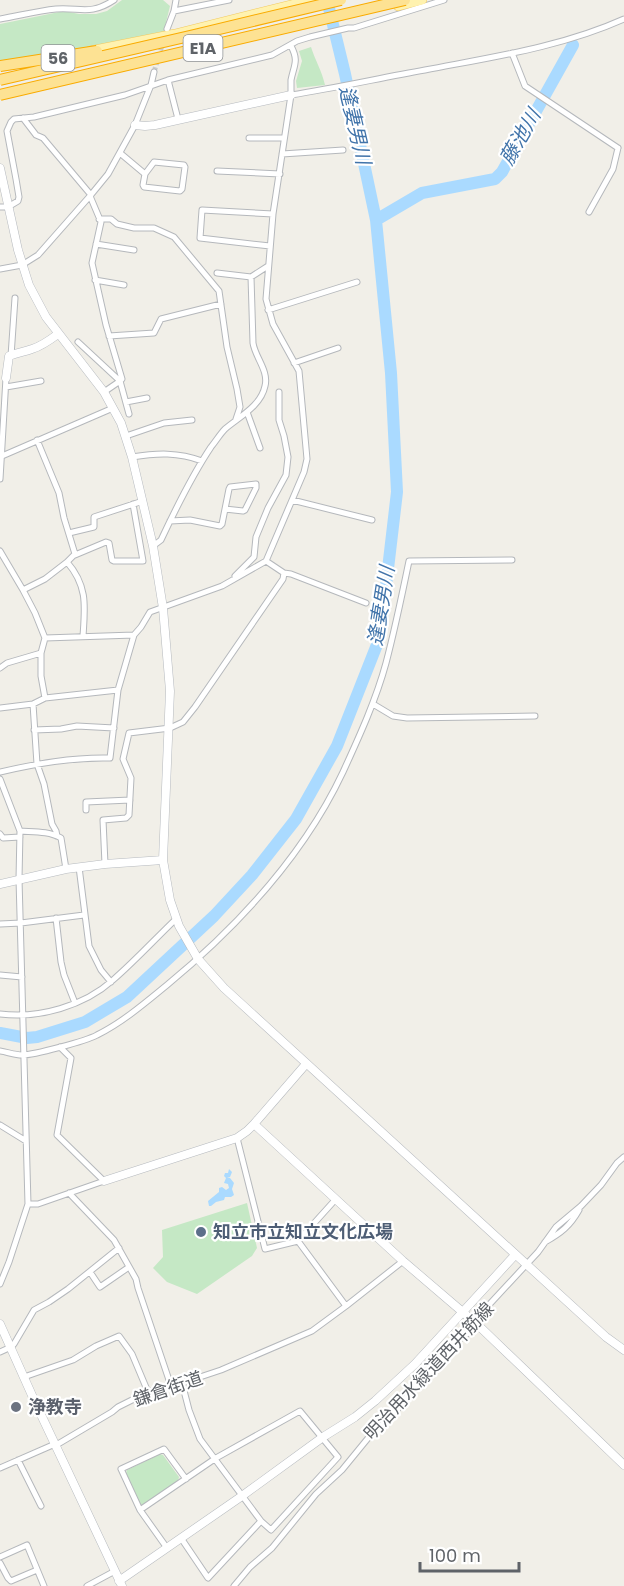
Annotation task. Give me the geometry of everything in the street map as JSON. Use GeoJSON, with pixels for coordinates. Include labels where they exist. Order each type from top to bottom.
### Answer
{"type":"FeatureCollection","features":[{"type":"Feature","properties":{"kind":"highway","name":"E1A"},"geometry":{"type":"LineString","coordinates":[[0,80],[340,0]]}},
{"type":"Feature","properties":{"kind":"highway","name":"E1A"},"geometry":{"type":"LineString","coordinates":[[0,97],[405,0]]}},
{"type":"Feature","properties":{"kind":"highway"},"geometry":{"type":"LineString","coordinates":[[0,68],[194,35]]}},
{"type":"Feature","properties":{"kind":"main road","name":"56"},"geometry":{"type":"LineString","coordinates":[[0,97],[309,30],[356,15],[422,0]]}},
{"type":"Feature","properties":{"kind":"main road","name":"56"},"geometry":{"type":"LineString","coordinates":[[0,68],[175,34],[308,1]]}},
{"type":"Feature","properties":{"kind":"street"},"geometry":{"type":"LineString","coordinates":[[56,0],[57,9]]}},
{"type":"Feature","properties":{"kind":"street"},"geometry":{"type":"LineString","coordinates":[[0,19],[57,9],[92,10],[101,8],[114,0]]}},
{"type":"Feature","properties":{"kind":"street"},"geometry":{"type":"LineString","coordinates":[[174,11],[230,0]]}},
{"type":"Feature","properties":{"kind":"street"},"geometry":{"type":"LineString","coordinates":[[2,207],[18,201],[19,197],[7,128],[11,122],[125,95],[168,80],[272,55],[291,46],[309,30],[354,28],[444,0]]}},
{"type":"Feature","properties":{"kind":"street"},"geometry":{"type":"LineString","coordinates":[[167,29],[174,11],[173,1]]}},
{"type":"Feature","properties":{"kind":"street"},"geometry":{"type":"LineString","coordinates":[[308,1],[309,30]]}},
{"type":"Feature","properties":{"kind":"street"},"geometry":{"type":"LineString","coordinates":[[135,125],[155,125],[291,95],[329,90],[512,53],[588,33],[624,19]]}},
{"type":"Feature","properties":{"kind":"street"},"geometry":{"type":"LineString","coordinates":[[110,758],[118,690],[134,635],[150,612],[222,586],[266,561],[304,472],[307,459],[299,371],[273,324],[266,299],[273,214],[291,95],[291,80],[296,61],[291,46]]}},
{"type":"Feature","properties":{"kind":"street"},"geometry":{"type":"LineString","coordinates":[[512,53],[525,86],[621,146],[613,169],[589,212]]}},
{"type":"Feature","properties":{"kind":"street"},"geometry":{"type":"LineString","coordinates":[[0,269],[22,265],[38,255],[91,196],[108,174],[135,125],[154,72]]}},
{"type":"Feature","properties":{"kind":"street"},"geometry":{"type":"LineString","coordinates":[[168,80],[178,119]]}},
{"type":"Feature","properties":{"kind":"street"},"geometry":{"type":"LineString","coordinates":[[23,118],[36,135],[43,138],[91,196],[101,222],[92,259],[95,280],[122,378],[120,381],[129,414]]}},
{"type":"Feature","properties":{"kind":"street"},"geometry":{"type":"LineString","coordinates":[[249,138],[284,138]]}},
{"type":"Feature","properties":{"kind":"street"},"geometry":{"type":"LineString","coordinates":[[282,154],[343,150]]}},
{"type":"Feature","properties":{"kind":"street"},"geometry":{"type":"LineString","coordinates":[[120,153],[145,174]]}},
{"type":"Feature","properties":{"kind":"street"},"geometry":{"type":"LineString","coordinates":[[154,162],[184,165],[185,167],[180,190],[144,187],[142,185],[145,174],[154,162]]}},
{"type":"Feature","properties":{"kind":"street"},"geometry":{"type":"LineString","coordinates":[[0,168],[2,207],[29,285],[58,334],[104,392],[113,408],[126,436],[143,501],[164,608],[170,691],[170,728],[163,860],[170,900],[178,923],[196,956],[224,988],[606,1337],[624,1350]]}},
{"type":"Feature","properties":{"kind":"street"},"geometry":{"type":"LineString","coordinates":[[217,171],[280,174]]}},
{"type":"Feature","properties":{"kind":"street"},"geometry":{"type":"LineString","coordinates":[[270,246],[200,238],[202,210],[273,214]]}},
{"type":"Feature","properties":{"kind":"street"},"geometry":{"type":"LineString","coordinates":[[99,219],[111,219],[117,224],[134,228],[154,228],[174,237],[219,291],[227,347],[240,407],[236,421]]}},
{"type":"Feature","properties":{"kind":"street"},"geometry":{"type":"LineString","coordinates":[[96,244],[134,250]]}},
{"type":"Feature","properties":{"kind":"street"},"geometry":{"type":"LineString","coordinates":[[217,273],[251,278],[268,266]]}},
{"type":"Feature","properties":{"kind":"street"},"geometry":{"type":"LineString","coordinates":[[153,546],[161,540],[202,461],[223,431],[256,403],[266,385],[263,367],[253,348],[251,278]]}},
{"type":"Feature","properties":{"kind":"street"},"geometry":{"type":"LineString","coordinates":[[95,280],[124,285]]}},
{"type":"Feature","properties":{"kind":"street"},"geometry":{"type":"LineString","coordinates":[[268,310],[357,282]]}},
{"type":"Feature","properties":{"kind":"street"},"geometry":{"type":"LineString","coordinates":[[11,356],[15,298]]}},
{"type":"Feature","properties":{"kind":"street"},"geometry":{"type":"LineString","coordinates":[[109,336],[154,333],[161,319],[221,304]]}},
{"type":"Feature","properties":{"kind":"street"},"geometry":{"type":"LineString","coordinates":[[0,478],[3,456],[2,407],[9,356],[19,351],[31,350],[58,334]]}},
{"type":"Feature","properties":{"kind":"street"},"geometry":{"type":"LineString","coordinates":[[78,342],[120,381]]}},
{"type":"Feature","properties":{"kind":"street"},"geometry":{"type":"LineString","coordinates":[[294,363],[338,348]]}},
{"type":"Feature","properties":{"kind":"street"},"geometry":{"type":"LineString","coordinates":[[6,382],[41,381]]}},
{"type":"Feature","properties":{"kind":"street"},"geometry":{"type":"LineString","coordinates":[[104,392],[120,381]]}},
{"type":"Feature","properties":{"kind":"street"},"geometry":{"type":"LineString","coordinates":[[230,581],[254,557],[256,537],[268,508],[286,475],[288,458],[279,420],[279,392]]}},
{"type":"Feature","properties":{"kind":"street"},"geometry":{"type":"LineString","coordinates":[[126,402],[147,398]]}},
{"type":"Feature","properties":{"kind":"street"},"geometry":{"type":"LineString","coordinates":[[3,456],[113,408]]}},
{"type":"Feature","properties":{"kind":"street"},"geometry":{"type":"LineString","coordinates":[[247,412],[260,448]]}},
{"type":"Feature","properties":{"kind":"street"},"geometry":{"type":"LineString","coordinates":[[126,436],[164,423],[192,420]]}},
{"type":"Feature","properties":{"kind":"street"},"geometry":{"type":"LineString","coordinates":[[37,440],[59,493],[75,555]]}},
{"type":"Feature","properties":{"kind":"street"},"geometry":{"type":"LineString","coordinates":[[132,458],[174,453],[202,461]]}},
{"type":"Feature","properties":{"kind":"street"},"geometry":{"type":"LineString","coordinates":[[170,521],[190,520],[220,526],[230,487],[256,484],[243,511],[225,509]]}},
{"type":"Feature","properties":{"kind":"street"},"geometry":{"type":"LineString","coordinates":[[292,500],[372,520]]}},
{"type":"Feature","properties":{"kind":"street"},"geometry":{"type":"LineString","coordinates":[[69,533],[94,527],[94,517],[143,501]]}},
{"type":"Feature","properties":{"kind":"street"},"geometry":{"type":"LineString","coordinates":[[23,590],[45,579],[75,555],[109,543],[112,560],[143,561],[133,504]]}},
{"type":"Feature","properties":{"kind":"street"},"geometry":{"type":"LineString","coordinates":[[0,551],[35,613],[45,638],[41,653],[41,676],[45,698]]}},
{"type":"Feature","properties":{"kind":"street"},"geometry":{"type":"LineString","coordinates":[[0,1051],[24,1053],[60,1047],[95,1036],[123,1019],[252,905],[301,843],[342,774],[373,704],[386,664],[410,561],[512,560]]}},
{"type":"Feature","properties":{"kind":"street"},"geometry":{"type":"LineString","coordinates":[[266,561],[284,573],[291,573],[366,603]]}},
{"type":"Feature","properties":{"kind":"street"},"geometry":{"type":"LineString","coordinates":[[67,562],[74,571],[85,596],[83,636]]}},
{"type":"Feature","properties":{"kind":"street"},"geometry":{"type":"LineString","coordinates":[[105,864],[103,819],[128,817],[131,778],[123,759],[129,733],[170,728],[183,723],[283,579],[284,573]]}},
{"type":"Feature","properties":{"kind":"street"},"geometry":{"type":"LineString","coordinates":[[45,638],[134,635]]}},
{"type":"Feature","properties":{"kind":"street"},"geometry":{"type":"LineString","coordinates":[[0,668],[7,663],[41,653]]}},
{"type":"Feature","properties":{"kind":"street"},"geometry":{"type":"LineString","coordinates":[[0,708],[33,704],[45,698],[118,690]]}},
{"type":"Feature","properties":{"kind":"street"},"geometry":{"type":"LineString","coordinates":[[33,704],[37,764],[44,784],[52,824],[60,838],[66,869]]}},
{"type":"Feature","properties":{"kind":"street"},"geometry":{"type":"LineString","coordinates":[[373,704],[393,716],[406,718],[535,716]]}},
{"type":"Feature","properties":{"kind":"street"},"geometry":{"type":"LineString","coordinates":[[34,730],[77,726],[114,728]]}},
{"type":"Feature","properties":{"kind":"street"},"geometry":{"type":"LineString","coordinates":[[0,772],[37,764],[87,758],[123,759]]}},
{"type":"Feature","properties":{"kind":"street"},"geometry":{"type":"LineString","coordinates":[[0,779],[20,834],[19,879],[28,1203],[0,1284]]}},
{"type":"Feature","properties":{"kind":"street"},"geometry":{"type":"LineString","coordinates":[[86,810],[86,802],[130,800]]}},
{"type":"Feature","properties":{"kind":"street"},"geometry":{"type":"LineString","coordinates":[[0,834],[3,838],[38,832],[57,836]]}},
{"type":"Feature","properties":{"kind":"street"},"geometry":{"type":"LineString","coordinates":[[0,884],[79,867],[163,860]]}},
{"type":"Feature","properties":{"kind":"street"},"geometry":{"type":"LineString","coordinates":[[79,867],[89,946],[101,970],[111,982]]}},
{"type":"Feature","properties":{"kind":"street"},"geometry":{"type":"LineString","coordinates":[[0,924],[84,915]]}},
{"type":"Feature","properties":{"kind":"street"},"geometry":{"type":"LineString","coordinates":[[56,918],[61,962],[75,1003]]}},
{"type":"Feature","properties":{"kind":"street"},"geometry":{"type":"LineString","coordinates":[[0,1014],[23,1015],[50,1011],[75,1003],[111,982],[178,923]]}},
{"type":"Feature","properties":{"kind":"street"},"geometry":{"type":"LineString","coordinates":[[0,975],[22,977]]}},
{"type":"Feature","properties":{"kind":"street"},"geometry":{"type":"LineString","coordinates":[[60,1047],[71,1058],[57,1136],[104,1181]]}},
{"type":"Feature","properties":{"kind":"street"},"geometry":{"type":"LineString","coordinates":[[28,1203],[38,1204],[237,1138],[254,1124],[306,1064]]}},
{"type":"Feature","properties":{"kind":"street"},"geometry":{"type":"LineString","coordinates":[[254,1124],[403,1261],[474,1321],[624,1465]]}},
{"type":"Feature","properties":{"kind":"street"},"geometry":{"type":"LineString","coordinates":[[0,1125],[26,1141]]}},
{"type":"Feature","properties":{"kind":"street"},"geometry":{"type":"LineString","coordinates":[[237,1138],[265,1249],[298,1241],[335,1200]]}},
{"type":"Feature","properties":{"kind":"street","name":"明治用水緑道西井筋線"},"geometry":{"type":"LineString","coordinates":[[234,1586],[250,1567],[272,1548],[283,1532],[319,1491],[342,1470],[369,1437],[397,1410],[414,1387],[436,1366],[454,1343],[467,1334],[474,1321],[538,1252],[556,1227],[581,1206],[601,1185],[616,1163],[624,1157]]}},
{"type":"Feature","properties":{"kind":"street"},"geometry":{"type":"LineString","coordinates":[[69,1193],[106,1231],[119,1248],[136,1279],[171,1386]]}},
{"type":"Feature","properties":{"kind":"street"},"geometry":{"type":"LineString","coordinates":[[298,1241],[346,1306]]}},
{"type":"Feature","properties":{"kind":"street"},"geometry":{"type":"LineString","coordinates":[[0,1352],[14,1344],[34,1310],[49,1302],[119,1248]]}},
{"type":"Feature","properties":{"kind":"street"},"geometry":{"type":"LineString","coordinates":[[0,1324],[120,1583],[323,1437],[355,1417],[397,1382],[516,1255]]}},
{"type":"Feature","properties":{"kind":"street","name":"鎌倉街道"},"geometry":{"type":"LineString","coordinates":[[0,1468],[58,1444],[118,1407],[148,1392],[221,1370],[307,1332],[346,1306],[403,1261]]}},
{"type":"Feature","properties":{"kind":"street"},"geometry":{"type":"LineString","coordinates":[[90,1272],[100,1287],[129,1267]]}},
{"type":"Feature","properties":{"kind":"street"},"geometry":{"type":"LineString","coordinates":[[24,1377],[73,1360],[119,1336],[132,1354],[148,1392]]}},
{"type":"Feature","properties":{"kind":"street"},"geometry":{"type":"LineString","coordinates":[[140,1510],[216,1458],[300,1411],[338,1457],[271,1530],[261,1521],[216,1458],[200,1439],[182,1383]]}},
{"type":"Feature","properties":{"kind":"street"},"geometry":{"type":"LineString","coordinates":[[166,1548],[140,1510],[121,1468],[164,1449],[186,1479]]}},
{"type":"Feature","properties":{"kind":"street"},"geometry":{"type":"LineString","coordinates":[[18,1460],[41,1506]]}},
{"type":"Feature","properties":{"kind":"street"},"geometry":{"type":"LineString","coordinates":[[181,1538],[208,1578],[261,1521]]}},
{"type":"Feature","properties":{"kind":"street"},"geometry":{"type":"LineString","coordinates":[[0,1557],[27,1545],[44,1586]]}},
{"type":"Feature","properties":{"kind":"street"},"geometry":{"type":"LineString","coordinates":[[0,1563],[11,1581],[37,1570]]}},
{"type":"Feature","properties":{"kind":"street"},"geometry":{"type":"LineString","coordinates":[[87,1586],[115,1571]]}},
{"type":"Feature","properties":{"kind":"green space"},"geometry":{"type":"Polygon","coordinates":[[[122,0],[163,0],[170,6],[162,39],[0,68],[0,24],[64,11],[96,14],[107,11],[122,0]]]}},
{"type":"Feature","properties":{"kind":"green space"},"geometry":{"type":"Polygon","coordinates":[[[311,47],[325,85],[297,88],[296,81],[302,61],[299,51],[311,47]]]}},
{"type":"Feature","properties":{"kind":"green space"},"geometry":{"type":"Polygon","coordinates":[[[247,1203],[257,1248],[252,1256],[197,1294],[167,1282],[153,1268],[163,1257],[162,1230],[247,1203]]]}},
{"type":"Feature","properties":{"kind":"green space"},"geometry":{"type":"Polygon","coordinates":[[[160,1454],[179,1477],[178,1481],[143,1505],[140,1504],[126,1473],[127,1470],[160,1454]]]}},
{"type":"Feature","properties":{"kind":"water"},"geometry":{"type":"Polygon","coordinates":[[[229,1169],[232,1172],[227,1178],[234,1183],[232,1189],[234,1195],[209,1206],[208,1201],[219,1192],[219,1188],[226,1190],[229,1188],[228,1184],[224,1183],[226,1178],[224,1176],[229,1169]]]}},
{"type":"Feature","properties":{"kind":"waterway","name":"逢妻男川"},"geometry":{"type":"LineString","coordinates":[[0,1033],[27,1038],[37,1037],[85,1022],[127,997],[214,916],[252,875],[296,819],[337,746],[380,637],[397,492],[391,373],[376,220],[327,0]]}},
{"type":"Feature","properties":{"kind":"waterway","name":"藤池川"},"geometry":{"type":"LineString","coordinates":[[376,220],[422,193],[495,179],[502,172],[573,45]]}},
{"type":"Feature","properties":{"kind":"tunnel"},"geometry":{"type":"LineString","coordinates":[[154,72],[163,42]]}},
{"type":"Feature","properties":{"kind":"place","name":"知立市立知立文化広場"},"geometry":{"type":"Point","coordinates":[201,1232]}},
{"type":"Feature","properties":{"kind":"place","name":"浄教寺"},"geometry":{"type":"Point","coordinates":[16,1407]}}]}
